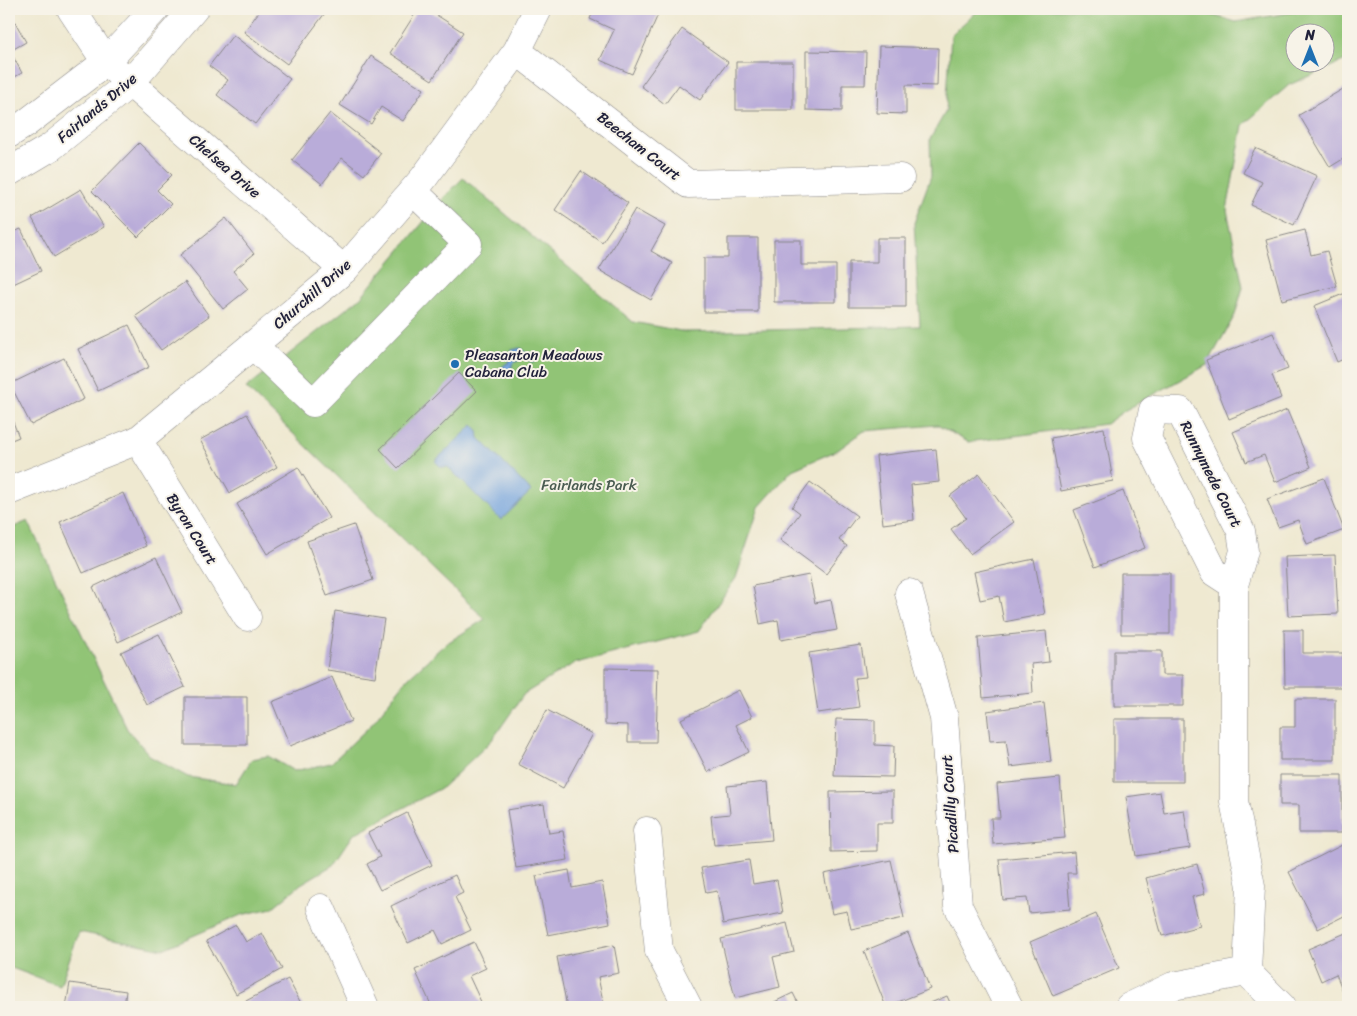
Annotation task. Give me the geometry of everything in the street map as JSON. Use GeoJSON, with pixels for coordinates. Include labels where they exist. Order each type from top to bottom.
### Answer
{"type":"FeatureCollection","features":[{"type":"Feature","properties":{"kind":"street","name":"Chelsea Drive"},"geometry":{"type":"LineString","coordinates":[[71,9],[106,62],[344,270]]}},
{"type":"Feature","properties":{"kind":"street","name":"Fairlands Drive"},"geometry":{"type":"LineString","coordinates":[[9,134],[25,124],[106,62],[155,9]]}},
{"type":"Feature","properties":{"kind":"street","name":"Fairlands Drive"},"geometry":{"type":"LineString","coordinates":[[9,172],[51,147],[130,83],[194,9]]}},
{"type":"Feature","properties":{"kind":"street","name":"Churchill Drive"},"geometry":{"type":"LineString","coordinates":[[9,491],[138,440],[344,270],[413,191],[517,51],[538,9]]}},
{"type":"Feature","properties":{"kind":"street","name":"Beecham Court"},"geometry":{"type":"LineString","coordinates":[[517,51],[688,184],[900,178]]}},
{"type":"Feature","properties":{"kind":"street"},"geometry":{"type":"LineString","coordinates":[[253,345],[313,403],[468,244],[413,191]]}},
{"type":"Feature","properties":{"kind":"street","name":"Runnymede Court"},"geometry":{"type":"LineString","coordinates":[[1234,585],[1214,572],[1146,438],[1153,410],[1180,411],[1241,531],[1244,551],[1234,585],[1234,801],[1251,886],[1247,972]]}},
{"type":"Feature","properties":{"kind":"street","name":"Byron Court"},"geometry":{"type":"LineString","coordinates":[[138,440],[247,617]]}},
{"type":"Feature","properties":{"kind":"street","name":"Picadilly Court"},"geometry":{"type":"LineString","coordinates":[[909,593],[944,718],[958,906],[1009,1007]]}},
{"type":"Feature","properties":{"kind":"street"},"geometry":{"type":"LineString","coordinates":[[648,832],[659,951],[688,1007]]}},
{"type":"Feature","properties":{"kind":"street"},"geometry":{"type":"LineString","coordinates":[[321,908],[365,1007]]}},
{"type":"Feature","properties":{"kind":"street"},"geometry":{"type":"LineString","coordinates":[[1129,1007],[1173,986],[1247,972],[1282,1007]]}},
{"type":"Feature","properties":{"kind":"green space","name":"Fairlands Park"},"geometry":{"type":"Polygon","coordinates":[[[979,9],[1190,9],[1236,22],[1304,9],[1348,9],[1348,59],[1334,65],[1334,22],[1284,22],[1284,72],[1318,72],[1289,85],[1243,125],[1227,210],[1243,287],[1235,315],[1207,365],[1124,411],[1106,424],[968,442],[937,425],[864,431],[838,450],[792,470],[759,507],[736,578],[699,631],[573,664],[524,694],[492,740],[443,787],[354,834],[333,865],[301,884],[272,908],[241,915],[163,949],[79,932],[60,986],[9,967],[9,529],[28,521],[127,729],[151,757],[188,777],[236,784],[252,759],[268,756],[294,771],[331,763],[371,725],[407,679],[444,645],[485,619],[246,388],[360,298],[446,195],[463,178],[633,322],[686,332],[920,326],[914,223],[931,176],[930,139],[946,111],[951,35],[979,9]]]}},
{"type":"Feature","properties":{"kind":"water"},"geometry":{"type":"Polygon","coordinates":[[[520,348],[527,354],[536,352],[539,358],[533,362],[525,358],[515,362],[512,365],[511,373],[505,374],[502,367],[510,361],[512,350],[520,348]]]}},
{"type":"Feature","properties":{"kind":"water"},"geometry":{"type":"Polygon","coordinates":[[[473,425],[478,431],[479,438],[531,491],[501,520],[448,467],[441,467],[435,461],[473,425]]]}},
{"type":"Feature","properties":{"kind":"building"},"geometry":{"type":"Polygon","coordinates":[[[261,9],[319,9],[325,13],[287,64],[244,32],[261,9]]]}},
{"type":"Feature","properties":{"kind":"building"},"geometry":{"type":"Polygon","coordinates":[[[418,9],[427,9],[463,32],[432,80],[390,53],[418,9]]]}},
{"type":"Feature","properties":{"kind":"building"},"geometry":{"type":"Polygon","coordinates":[[[594,9],[660,10],[632,74],[600,60],[614,30],[590,19],[594,9]]]}},
{"type":"Feature","properties":{"kind":"building"},"geometry":{"type":"Polygon","coordinates":[[[14,20],[26,42],[10,51],[22,73],[9,80],[9,23],[14,20]]]}},
{"type":"Feature","properties":{"kind":"building"},"geometry":{"type":"Polygon","coordinates":[[[682,29],[728,62],[700,100],[679,85],[665,104],[641,86],[682,29]]]}},
{"type":"Feature","properties":{"kind":"building"},"geometry":{"type":"Polygon","coordinates":[[[233,35],[290,79],[255,124],[217,95],[228,80],[209,66],[233,35]]]}},
{"type":"Feature","properties":{"kind":"building"},"geometry":{"type":"Polygon","coordinates":[[[879,46],[938,48],[937,86],[906,85],[906,114],[877,113],[879,46]]]}},
{"type":"Feature","properties":{"kind":"building"},"geometry":{"type":"Polygon","coordinates":[[[806,51],[866,52],[865,85],[842,85],[842,111],[806,110],[806,51]]]}},
{"type":"Feature","properties":{"kind":"building"},"geometry":{"type":"Polygon","coordinates":[[[371,56],[424,89],[403,121],[381,107],[371,124],[340,105],[371,56]]]}},
{"type":"Feature","properties":{"kind":"building"},"geometry":{"type":"Polygon","coordinates":[[[736,62],[793,62],[793,110],[736,110],[736,62]]]}},
{"type":"Feature","properties":{"kind":"building"},"geometry":{"type":"Polygon","coordinates":[[[1348,86],[1348,132],[1345,134],[1348,139],[1348,156],[1330,167],[1299,115],[1348,86]]]}},
{"type":"Feature","properties":{"kind":"building"},"geometry":{"type":"Polygon","coordinates":[[[330,113],[381,153],[364,175],[342,158],[322,184],[292,160],[330,113]]]}},
{"type":"Feature","properties":{"kind":"building"},"geometry":{"type":"Polygon","coordinates":[[[139,143],[172,175],[157,190],[171,204],[138,237],[92,191],[139,143]]]}},
{"type":"Feature","properties":{"kind":"building"},"geometry":{"type":"Polygon","coordinates":[[[1255,148],[1317,176],[1294,225],[1251,205],[1262,182],[1243,173],[1255,148]]]}},
{"type":"Feature","properties":{"kind":"building"},"geometry":{"type":"Polygon","coordinates":[[[581,171],[628,203],[602,242],[555,210],[581,171]]]}},
{"type":"Feature","properties":{"kind":"building"},"geometry":{"type":"Polygon","coordinates":[[[81,189],[104,227],[54,257],[32,218],[81,189]]]}},
{"type":"Feature","properties":{"kind":"building"},"geometry":{"type":"Polygon","coordinates":[[[635,209],[665,226],[651,251],[672,263],[651,300],[599,270],[635,209]]]}},
{"type":"Feature","properties":{"kind":"building"},"geometry":{"type":"Polygon","coordinates":[[[226,218],[254,254],[233,271],[248,289],[223,309],[180,255],[226,218]]]}},
{"type":"Feature","properties":{"kind":"building"},"geometry":{"type":"Polygon","coordinates":[[[21,229],[41,271],[9,286],[9,234],[21,229]]]}},
{"type":"Feature","properties":{"kind":"building"},"geometry":{"type":"Polygon","coordinates":[[[1305,230],[1311,255],[1327,251],[1337,286],[1282,300],[1266,240],[1305,230]]]}},
{"type":"Feature","properties":{"kind":"building"},"geometry":{"type":"Polygon","coordinates":[[[728,238],[758,238],[758,312],[704,312],[704,258],[728,258],[728,238]]]}},
{"type":"Feature","properties":{"kind":"building"},"geometry":{"type":"Polygon","coordinates":[[[877,238],[906,238],[906,307],[849,307],[849,262],[877,262],[877,238]]]}},
{"type":"Feature","properties":{"kind":"building"},"geometry":{"type":"Polygon","coordinates":[[[774,240],[801,240],[801,265],[836,265],[836,302],[774,302],[774,240]]]}},
{"type":"Feature","properties":{"kind":"building"},"geometry":{"type":"Polygon","coordinates":[[[185,282],[209,316],[161,350],[136,316],[185,282]]]}},
{"type":"Feature","properties":{"kind":"building"},"geometry":{"type":"Polygon","coordinates":[[[1348,292],[1348,357],[1337,362],[1314,306],[1348,292]]]}},
{"type":"Feature","properties":{"kind":"building"},"geometry":{"type":"Polygon","coordinates":[[[129,325],[149,367],[98,391],[78,349],[129,325]]]}},
{"type":"Feature","properties":{"kind":"building"},"geometry":{"type":"Polygon","coordinates":[[[1273,333],[1288,369],[1272,375],[1281,398],[1229,419],[1206,360],[1273,333]]]}},
{"type":"Feature","properties":{"kind":"building"},"geometry":{"type":"Polygon","coordinates":[[[64,358],[84,399],[31,425],[10,384],[64,358]]]}},
{"type":"Feature","properties":{"kind":"building"},"geometry":{"type":"Polygon","coordinates":[[[459,373],[477,391],[398,468],[380,449],[459,373]]]}},
{"type":"Feature","properties":{"kind":"building"},"geometry":{"type":"Polygon","coordinates":[[[1287,410],[1311,467],[1275,482],[1264,455],[1246,462],[1233,432],[1287,410]]]}},
{"type":"Feature","properties":{"kind":"building"},"geometry":{"type":"Polygon","coordinates":[[[9,412],[19,437],[9,441],[9,412]]]}},
{"type":"Feature","properties":{"kind":"building"},"geometry":{"type":"Polygon","coordinates":[[[247,414],[277,467],[230,493],[200,440],[247,414]]]}},
{"type":"Feature","properties":{"kind":"building"},"geometry":{"type":"Polygon","coordinates":[[[1104,428],[1113,481],[1061,491],[1051,438],[1104,428]]]}},
{"type":"Feature","properties":{"kind":"building"},"geometry":{"type":"Polygon","coordinates":[[[936,449],[939,482],[911,485],[914,520],[883,524],[876,456],[936,449]]]}},
{"type":"Feature","properties":{"kind":"building"},"geometry":{"type":"Polygon","coordinates":[[[298,467],[329,518],[267,554],[237,504],[298,467]]]}},
{"type":"Feature","properties":{"kind":"building"},"geometry":{"type":"Polygon","coordinates":[[[979,474],[1014,522],[970,554],[951,529],[966,518],[950,496],[979,474]]]}},
{"type":"Feature","properties":{"kind":"building"},"geometry":{"type":"Polygon","coordinates":[[[1324,478],[1344,530],[1307,544],[1298,520],[1278,527],[1267,499],[1324,478]]]}},
{"type":"Feature","properties":{"kind":"building"},"geometry":{"type":"Polygon","coordinates":[[[810,482],[857,516],[839,540],[847,546],[826,574],[780,540],[800,513],[792,507],[810,482]]]}},
{"type":"Feature","properties":{"kind":"building"},"geometry":{"type":"Polygon","coordinates":[[[1123,491],[1145,548],[1095,567],[1074,510],[1123,491]]]}},
{"type":"Feature","properties":{"kind":"building"},"geometry":{"type":"Polygon","coordinates":[[[123,493],[146,546],[83,573],[60,522],[123,493]]]}},
{"type":"Feature","properties":{"kind":"building"},"geometry":{"type":"Polygon","coordinates":[[[354,525],[373,580],[327,596],[307,541],[354,525]]]}},
{"type":"Feature","properties":{"kind":"building"},"geometry":{"type":"Polygon","coordinates":[[[1335,555],[1338,614],[1288,616],[1285,557],[1335,555]]]}},
{"type":"Feature","properties":{"kind":"building"},"geometry":{"type":"Polygon","coordinates":[[[156,557],[182,612],[118,642],[93,587],[156,557]]]}},
{"type":"Feature","properties":{"kind":"building"},"geometry":{"type":"Polygon","coordinates":[[[1034,559],[1045,614],[1004,622],[999,596],[980,600],[974,572],[1034,559]]]}},
{"type":"Feature","properties":{"kind":"building"},"geometry":{"type":"Polygon","coordinates":[[[1121,573],[1170,573],[1170,634],[1121,634],[1121,573]]]}},
{"type":"Feature","properties":{"kind":"building"},"geometry":{"type":"Polygon","coordinates":[[[809,575],[815,603],[831,600],[837,630],[781,640],[778,620],[760,624],[753,586],[809,575]]]}},
{"type":"Feature","properties":{"kind":"building"},"geometry":{"type":"Polygon","coordinates":[[[335,611],[384,619],[375,677],[327,670],[335,611]]]}},
{"type":"Feature","properties":{"kind":"building"},"geometry":{"type":"Polygon","coordinates":[[[1284,630],[1303,630],[1303,653],[1343,653],[1343,687],[1285,687],[1284,630]]]}},
{"type":"Feature","properties":{"kind":"building"},"geometry":{"type":"Polygon","coordinates":[[[1046,631],[1049,662],[1031,664],[1033,693],[983,698],[978,638],[1046,631]]]}},
{"type":"Feature","properties":{"kind":"building"},"geometry":{"type":"Polygon","coordinates":[[[159,634],[185,687],[147,705],[121,652],[159,634]]]}},
{"type":"Feature","properties":{"kind":"building"},"geometry":{"type":"Polygon","coordinates":[[[861,645],[866,677],[855,678],[859,707],[818,713],[809,653],[861,645]]]}},
{"type":"Feature","properties":{"kind":"building"},"geometry":{"type":"Polygon","coordinates":[[[1114,651],[1162,651],[1162,675],[1183,675],[1183,706],[1114,706],[1114,651]]]}},
{"type":"Feature","properties":{"kind":"building"},"geometry":{"type":"Polygon","coordinates":[[[605,668],[658,669],[656,742],[628,742],[628,725],[605,724],[605,668]]]}},
{"type":"Feature","properties":{"kind":"building"},"geometry":{"type":"Polygon","coordinates":[[[332,677],[351,721],[290,746],[272,702],[332,677]]]}},
{"type":"Feature","properties":{"kind":"building"},"geometry":{"type":"Polygon","coordinates":[[[739,690],[752,717],[736,725],[749,752],[708,772],[681,719],[739,690]]]}},
{"type":"Feature","properties":{"kind":"building"},"geometry":{"type":"Polygon","coordinates":[[[185,697],[247,697],[247,745],[185,745],[185,697]]]}},
{"type":"Feature","properties":{"kind":"building"},"geometry":{"type":"Polygon","coordinates":[[[1295,699],[1335,699],[1335,760],[1280,760],[1280,727],[1295,727],[1295,699]]]}},
{"type":"Feature","properties":{"kind":"building"},"geometry":{"type":"Polygon","coordinates":[[[1044,703],[1051,762],[1010,767],[1006,740],[990,741],[987,711],[1044,703]]]}},
{"type":"Feature","properties":{"kind":"building"},"geometry":{"type":"Polygon","coordinates":[[[547,710],[592,734],[563,788],[518,764],[547,710]]]}},
{"type":"Feature","properties":{"kind":"building"},"geometry":{"type":"Polygon","coordinates":[[[836,719],[875,720],[875,745],[894,746],[893,777],[834,776],[836,719]]]}},
{"type":"Feature","properties":{"kind":"building"},"geometry":{"type":"Polygon","coordinates":[[[1114,719],[1183,719],[1183,782],[1114,782],[1114,719]]]}},
{"type":"Feature","properties":{"kind":"building"},"geometry":{"type":"Polygon","coordinates":[[[1280,775],[1342,775],[1342,833],[1299,833],[1299,805],[1280,805],[1280,775]]]}},
{"type":"Feature","properties":{"kind":"building"},"geometry":{"type":"Polygon","coordinates":[[[1060,778],[1065,838],[993,844],[991,818],[1000,818],[997,784],[1060,778]]]}},
{"type":"Feature","properties":{"kind":"building"},"geometry":{"type":"Polygon","coordinates":[[[767,782],[772,840],[714,845],[711,816],[730,814],[727,786],[767,782]]]}},
{"type":"Feature","properties":{"kind":"building"},"geometry":{"type":"Polygon","coordinates":[[[893,791],[893,823],[877,823],[877,851],[831,852],[830,792],[893,791]]]}},
{"type":"Feature","properties":{"kind":"building"},"geometry":{"type":"Polygon","coordinates":[[[1160,792],[1164,813],[1184,810],[1190,848],[1136,856],[1126,797],[1160,792]]]}},
{"type":"Feature","properties":{"kind":"building"},"geometry":{"type":"Polygon","coordinates":[[[544,804],[549,833],[563,831],[568,860],[516,868],[507,810],[544,804]]]}},
{"type":"Feature","properties":{"kind":"building"},"geometry":{"type":"Polygon","coordinates":[[[407,813],[432,865],[380,890],[367,864],[380,857],[368,833],[407,813]]]}},
{"type":"Feature","properties":{"kind":"building"},"geometry":{"type":"Polygon","coordinates":[[[1348,842],[1348,914],[1318,929],[1289,872],[1348,842]]]}},
{"type":"Feature","properties":{"kind":"building"},"geometry":{"type":"Polygon","coordinates":[[[1074,852],[1076,873],[1067,873],[1070,909],[1029,913],[1027,898],[1003,900],[999,859],[1074,852]]]}},
{"type":"Feature","properties":{"kind":"building"},"geometry":{"type":"Polygon","coordinates":[[[749,860],[753,884],[777,880],[783,913],[723,924],[717,891],[706,893],[701,868],[749,860]]]}},
{"type":"Feature","properties":{"kind":"building"},"geometry":{"type":"Polygon","coordinates":[[[891,860],[904,918],[851,929],[847,911],[832,914],[824,874],[891,860]]]}},
{"type":"Feature","properties":{"kind":"building"},"geometry":{"type":"Polygon","coordinates":[[[1197,864],[1205,894],[1192,897],[1200,926],[1162,936],[1146,878],[1197,864]]]}},
{"type":"Feature","properties":{"kind":"building"},"geometry":{"type":"Polygon","coordinates":[[[569,870],[572,888],[602,882],[610,923],[548,935],[536,876],[569,870]]]}},
{"type":"Feature","properties":{"kind":"building"},"geometry":{"type":"Polygon","coordinates":[[[455,875],[463,893],[455,897],[471,930],[442,944],[435,930],[408,943],[391,906],[455,875]]]}},
{"type":"Feature","properties":{"kind":"building"},"geometry":{"type":"Polygon","coordinates":[[[1096,914],[1119,968],[1053,996],[1030,942],[1096,914]]]}},
{"type":"Feature","properties":{"kind":"building"},"geometry":{"type":"Polygon","coordinates":[[[787,923],[794,952],[773,957],[780,987],[735,998],[721,939],[787,923]]]}},
{"type":"Feature","properties":{"kind":"building"},"geometry":{"type":"Polygon","coordinates":[[[236,925],[246,942],[262,933],[282,969],[236,994],[206,941],[236,925]]]}},
{"type":"Feature","properties":{"kind":"building"},"geometry":{"type":"Polygon","coordinates":[[[1348,932],[1348,993],[1344,994],[1336,974],[1321,981],[1308,949],[1348,932]]]}},
{"type":"Feature","properties":{"kind":"building"},"geometry":{"type":"Polygon","coordinates":[[[908,933],[930,989],[886,1007],[864,951],[908,933]]]}},
{"type":"Feature","properties":{"kind":"building"},"geometry":{"type":"Polygon","coordinates":[[[474,942],[486,968],[469,976],[482,1004],[475,1007],[432,1007],[415,970],[474,942]]]}},
{"type":"Feature","properties":{"kind":"building"},"geometry":{"type":"Polygon","coordinates":[[[614,945],[619,973],[598,977],[604,1006],[567,1007],[557,957],[614,945]]]}},
{"type":"Feature","properties":{"kind":"building"},"geometry":{"type":"Polygon","coordinates":[[[288,979],[303,1007],[244,1007],[242,1003],[288,979]]]}},
{"type":"Feature","properties":{"kind":"building"},"geometry":{"type":"Polygon","coordinates":[[[70,983],[126,991],[124,1007],[66,1007],[70,983]]]}},
{"type":"Feature","properties":{"kind":"building"},"geometry":{"type":"Polygon","coordinates":[[[793,993],[800,1007],[764,1007],[793,993]]]}},
{"type":"Feature","properties":{"kind":"building"},"geometry":{"type":"Polygon","coordinates":[[[947,996],[952,1007],[921,1007],[947,996]]]}},
{"type":"Feature","properties":{"kind":"place","name":"Pleasanton Meadows Cabana Club"},"geometry":{"type":"Point","coordinates":[455,364]}}]}
